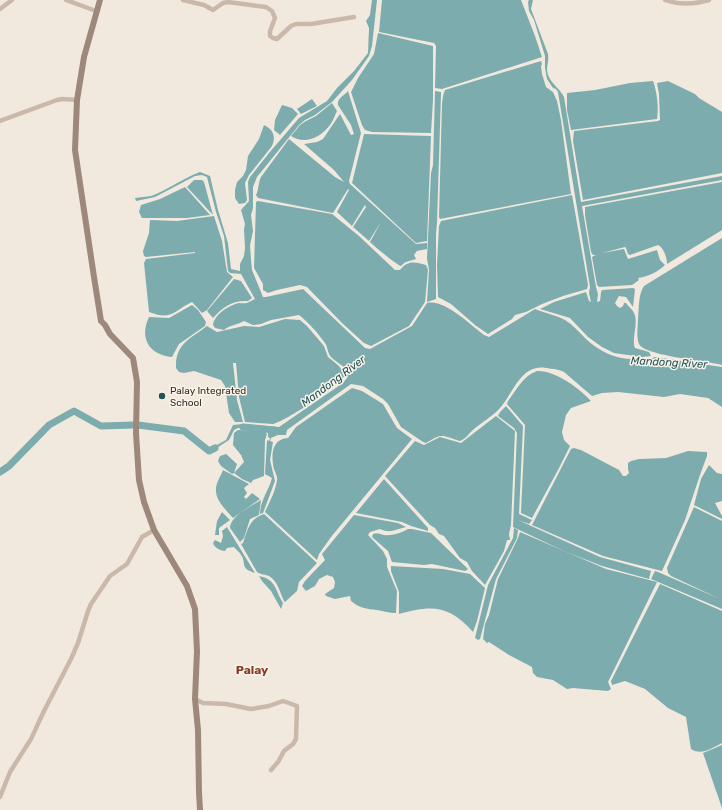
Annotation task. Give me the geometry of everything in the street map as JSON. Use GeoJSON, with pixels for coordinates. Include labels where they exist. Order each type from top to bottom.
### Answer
{"type":"FeatureCollection","features":[{"type":"Feature","properties":{"kind":"main road"},"geometry":{"type":"LineString","coordinates":[[100,0],[84,57],[77,100],[75,150],[101,320],[110,334],[133,358],[135,368],[137,382],[136,433],[139,480],[144,502],[154,530],[187,586],[195,609],[197,651],[195,699],[198,730],[200,810]]}},
{"type":"Feature","properties":{"kind":"street"},"geometry":{"type":"LineString","coordinates":[[0,9],[12,0]]}},
{"type":"Feature","properties":{"kind":"street"},"geometry":{"type":"LineString","coordinates":[[66,0],[96,11]]}},
{"type":"Feature","properties":{"kind":"street"},"geometry":{"type":"LineString","coordinates":[[183,0],[204,5],[213,10],[223,3],[228,2],[266,7],[272,11],[275,18],[270,31],[270,36],[277,39],[291,26],[296,24],[311,24],[354,17]]}},
{"type":"Feature","properties":{"kind":"street"},"geometry":{"type":"LineString","coordinates":[[665,0],[681,3],[709,0]]}},
{"type":"Feature","properties":{"kind":"street"},"geometry":{"type":"LineString","coordinates":[[0,121],[57,100],[77,100]]}},
{"type":"Feature","properties":{"kind":"street"},"geometry":{"type":"LineString","coordinates":[[0,797],[10,772],[31,739],[44,711],[72,659],[91,604],[110,576],[127,564],[142,538],[154,530]]}},
{"type":"Feature","properties":{"kind":"street"},"geometry":{"type":"LineString","coordinates":[[195,699],[203,703],[226,704],[251,709],[269,706],[283,701],[297,706],[296,739],[293,744],[284,751],[278,762],[271,770]]}},
{"type":"Feature","properties":{"kind":"water"},"geometry":{"type":"Polygon","coordinates":[[[372,0],[377,0],[372,46],[369,56],[352,80],[332,102],[299,125],[257,177],[253,187],[253,208],[251,215],[253,231],[250,245],[252,270],[263,297],[303,289],[365,348],[370,349],[412,326],[427,303],[442,305],[465,319],[484,335],[489,337],[535,309],[565,320],[597,348],[616,357],[650,359],[655,357],[722,367],[722,407],[708,398],[680,394],[664,397],[618,392],[602,393],[592,396],[564,372],[555,369],[537,368],[530,370],[524,375],[500,408],[464,439],[460,441],[440,436],[426,443],[401,427],[388,404],[383,399],[363,386],[351,384],[287,430],[286,435],[278,435],[271,438],[270,441],[273,442],[270,460],[275,481],[263,513],[260,514],[261,505],[272,478],[265,474],[267,440],[269,441],[270,438],[268,437],[268,431],[262,427],[238,428],[234,430],[229,440],[209,453],[206,451],[226,440],[233,425],[243,424],[279,427],[343,383],[347,378],[347,371],[331,357],[322,339],[299,315],[253,325],[244,321],[224,330],[215,328],[213,325],[214,321],[219,314],[227,308],[239,303],[247,303],[255,299],[241,274],[230,273],[228,271],[224,236],[207,177],[202,175],[195,176],[155,197],[136,201],[135,198],[151,196],[200,172],[210,176],[228,243],[231,269],[240,271],[240,264],[244,256],[245,248],[245,224],[241,210],[249,201],[248,182],[250,177],[299,118],[327,101],[368,53],[369,28],[366,21],[370,15],[372,0]]]}},
{"type":"Feature","properties":{"kind":"water"},"geometry":{"type":"Polygon","coordinates":[[[382,0],[521,0],[542,57],[442,89],[435,88],[436,46],[434,43],[379,32],[382,0]]]}},
{"type":"Feature","properties":{"kind":"water"},"geometry":{"type":"Polygon","coordinates":[[[529,0],[533,0],[531,9],[548,54],[547,70],[549,78],[564,97],[581,202],[722,176],[722,180],[582,206],[598,294],[597,302],[600,301],[602,290],[635,289],[633,307],[626,297],[619,296],[615,303],[620,308],[624,303],[626,303],[633,312],[636,321],[634,340],[635,348],[649,352],[651,356],[642,357],[614,353],[588,337],[570,318],[540,309],[554,302],[586,292],[589,301],[591,302],[589,293],[590,287],[558,92],[553,88],[547,79],[545,56],[534,20],[529,11],[529,0]]]}},
{"type":"Feature","properties":{"kind":"water"},"geometry":{"type":"Polygon","coordinates":[[[378,33],[433,46],[433,100],[431,133],[372,132],[365,130],[362,125],[351,92],[358,78],[374,54],[378,33]]]}},
{"type":"Feature","properties":{"kind":"water"},"geometry":{"type":"Polygon","coordinates":[[[541,61],[542,74],[546,87],[553,92],[557,101],[571,194],[440,219],[442,104],[445,90],[541,61]]]}},
{"type":"Feature","properties":{"kind":"water"},"geometry":{"type":"Polygon","coordinates":[[[653,81],[656,90],[658,110],[657,119],[571,130],[567,110],[567,93],[653,81]]]}},
{"type":"Feature","properties":{"kind":"water"},"geometry":{"type":"Polygon","coordinates":[[[668,81],[695,94],[722,112],[722,173],[583,200],[573,141],[574,131],[660,120],[657,83],[668,81]]]}},
{"type":"Feature","properties":{"kind":"water"},"geometry":{"type":"Polygon","coordinates":[[[348,91],[361,133],[349,181],[350,184],[416,244],[427,243],[427,249],[417,251],[414,255],[416,259],[406,262],[401,266],[370,242],[381,222],[369,241],[353,227],[366,207],[365,205],[352,226],[337,212],[349,190],[348,189],[333,213],[258,198],[256,195],[261,177],[289,139],[335,177],[344,182],[334,170],[304,144],[317,142],[323,139],[340,114],[351,135],[354,134],[351,125],[338,105],[340,99],[348,91]]]}},
{"type":"Feature","properties":{"kind":"water"},"geometry":{"type":"Polygon","coordinates":[[[435,91],[441,92],[436,234],[436,299],[427,302],[429,270],[427,259],[431,173],[433,165],[435,91]]]}},
{"type":"Feature","properties":{"kind":"water"},"geometry":{"type":"Polygon","coordinates":[[[312,99],[317,106],[301,114],[297,109],[312,99]]]}},
{"type":"Feature","properties":{"kind":"water"},"geometry":{"type":"Polygon","coordinates":[[[332,103],[337,111],[326,130],[312,139],[301,140],[291,136],[300,125],[316,116],[332,103]]]}},
{"type":"Feature","properties":{"kind":"water"},"geometry":{"type":"Polygon","coordinates":[[[282,105],[292,108],[298,114],[280,135],[274,130],[275,120],[282,105]]]}},
{"type":"Feature","properties":{"kind":"water"},"geometry":{"type":"Polygon","coordinates":[[[264,125],[272,131],[274,137],[273,143],[249,175],[245,183],[247,200],[245,203],[239,204],[235,198],[237,182],[246,170],[248,156],[259,139],[264,125]]]}},
{"type":"Feature","properties":{"kind":"water"},"geometry":{"type":"Polygon","coordinates":[[[364,134],[431,136],[427,241],[416,243],[352,183],[364,134]]]}},
{"type":"Feature","properties":{"kind":"water"},"geometry":{"type":"Polygon","coordinates":[[[194,180],[202,180],[204,182],[213,215],[187,187],[194,180]]]}},
{"type":"Feature","properties":{"kind":"water"},"geometry":{"type":"Polygon","coordinates":[[[722,182],[722,230],[667,264],[665,253],[658,245],[630,255],[625,247],[602,253],[624,249],[628,259],[657,250],[660,260],[665,265],[652,274],[638,278],[639,280],[632,285],[599,287],[597,285],[592,257],[596,255],[593,255],[591,252],[585,207],[722,182]]]}},
{"type":"Feature","properties":{"kind":"water"},"geometry":{"type":"Polygon","coordinates":[[[185,187],[210,215],[187,218],[142,218],[139,212],[141,205],[160,199],[185,187]]]}},
{"type":"Feature","properties":{"kind":"water"},"geometry":{"type":"Polygon","coordinates":[[[572,195],[588,285],[587,289],[563,296],[526,312],[515,315],[512,319],[488,334],[451,304],[438,297],[437,265],[439,226],[441,221],[572,195]]]}},
{"type":"Feature","properties":{"kind":"water"},"geometry":{"type":"Polygon","coordinates":[[[258,201],[332,214],[359,236],[395,270],[400,270],[409,263],[426,265],[428,270],[425,302],[409,326],[371,346],[364,343],[342,323],[307,287],[300,285],[268,293],[263,290],[263,284],[254,268],[256,202],[258,201]]]}},
{"type":"Feature","properties":{"kind":"water"},"geometry":{"type":"Polygon","coordinates":[[[214,216],[222,241],[227,272],[233,277],[207,310],[202,313],[192,302],[168,315],[163,316],[149,312],[144,263],[146,259],[195,253],[144,256],[143,251],[149,233],[150,220],[177,221],[214,216]]]}},
{"type":"Feature","properties":{"kind":"water"},"geometry":{"type":"Polygon","coordinates":[[[722,238],[722,365],[664,355],[644,348],[639,344],[637,332],[640,298],[644,286],[722,238]]]}},
{"type":"Feature","properties":{"kind":"water"},"geometry":{"type":"Polygon","coordinates":[[[234,279],[241,281],[252,298],[248,301],[228,305],[213,318],[207,311],[234,279]]]}},
{"type":"Feature","properties":{"kind":"water"},"geometry":{"type":"Polygon","coordinates":[[[192,305],[198,310],[206,322],[205,326],[179,344],[172,357],[164,356],[152,349],[148,344],[145,332],[149,317],[169,318],[192,305]]]}},
{"type":"Feature","properties":{"kind":"water"},"geometry":{"type":"Polygon","coordinates":[[[285,319],[300,320],[307,326],[324,346],[328,357],[339,366],[345,375],[323,395],[289,417],[273,424],[245,422],[239,397],[236,363],[233,363],[237,400],[243,422],[235,422],[229,413],[225,386],[221,380],[194,371],[184,373],[179,372],[176,368],[176,360],[181,348],[189,339],[207,326],[217,332],[244,326],[259,327],[285,319]]]}},
{"type":"Feature","properties":{"kind":"water"},"geometry":{"type":"Polygon","coordinates":[[[544,371],[559,377],[580,391],[591,401],[571,408],[566,415],[562,432],[564,440],[570,446],[532,518],[521,513],[525,425],[507,404],[524,380],[532,373],[544,371]]]}},
{"type":"Feature","properties":{"kind":"water"},"geometry":{"type":"Polygon","coordinates":[[[352,388],[362,391],[383,404],[397,428],[412,439],[331,537],[319,554],[317,560],[265,512],[274,492],[277,479],[273,464],[274,449],[278,441],[288,438],[296,427],[352,388]]]}},
{"type":"Feature","properties":{"kind":"water"},"geometry":{"type":"Polygon","coordinates":[[[506,406],[523,426],[519,514],[532,520],[529,524],[518,520],[600,557],[651,571],[649,579],[602,566],[566,552],[513,527],[517,433],[514,428],[498,416],[506,406]]]}},
{"type":"Feature","properties":{"kind":"water"},"geometry":{"type":"Polygon","coordinates":[[[496,416],[515,431],[511,525],[509,534],[510,540],[507,540],[504,551],[485,585],[472,571],[467,562],[460,558],[444,536],[439,534],[435,528],[430,525],[385,476],[415,441],[424,445],[440,437],[461,443],[496,416]]]}},
{"type":"Feature","properties":{"kind":"water"},"geometry":{"type":"Polygon","coordinates":[[[238,430],[263,430],[267,434],[265,440],[264,476],[253,480],[251,483],[234,473],[244,462],[241,455],[233,445],[234,433],[238,430]]]}},
{"type":"Feature","properties":{"kind":"water"},"geometry":{"type":"Polygon","coordinates":[[[574,448],[581,450],[619,470],[623,476],[626,476],[629,473],[628,463],[631,461],[639,459],[666,458],[688,451],[707,452],[707,456],[685,520],[662,571],[603,556],[532,525],[571,449],[574,448]]]}},
{"type":"Feature","properties":{"kind":"water"},"geometry":{"type":"Polygon","coordinates":[[[226,454],[237,464],[234,473],[232,474],[221,466],[218,461],[220,456],[226,454]]]}},
{"type":"Feature","properties":{"kind":"water"},"geometry":{"type":"Polygon","coordinates":[[[709,465],[717,473],[722,474],[722,501],[715,503],[722,516],[722,519],[694,505],[701,479],[709,465]]]}},
{"type":"Feature","properties":{"kind":"water"},"geometry":{"type":"Polygon","coordinates":[[[223,470],[249,484],[244,488],[247,493],[244,497],[246,499],[252,493],[260,499],[233,518],[222,506],[216,495],[216,486],[223,470]]]}},
{"type":"Feature","properties":{"kind":"water"},"geometry":{"type":"Polygon","coordinates":[[[384,479],[428,528],[428,531],[402,522],[356,513],[384,479]]]}},
{"type":"Feature","properties":{"kind":"water"},"geometry":{"type":"Polygon","coordinates":[[[261,500],[259,515],[250,519],[244,538],[240,542],[230,528],[233,519],[261,500]]]}},
{"type":"Feature","properties":{"kind":"water"},"geometry":{"type":"Polygon","coordinates":[[[694,507],[722,521],[722,609],[651,579],[655,571],[720,599],[671,576],[668,573],[667,568],[694,507]]]}},
{"type":"Feature","properties":{"kind":"water"},"geometry":{"type":"Polygon","coordinates":[[[222,512],[230,520],[219,528],[219,535],[215,535],[217,521],[222,512]]]}},
{"type":"Feature","properties":{"kind":"water"},"geometry":{"type":"Polygon","coordinates":[[[264,514],[317,563],[299,582],[297,591],[285,602],[275,581],[269,576],[257,572],[241,544],[243,543],[252,522],[264,514]]]}},
{"type":"Feature","properties":{"kind":"water"},"geometry":{"type":"Polygon","coordinates":[[[354,515],[398,523],[406,527],[390,531],[380,529],[370,532],[368,535],[383,551],[387,559],[387,567],[397,591],[396,613],[360,607],[351,601],[350,596],[335,599],[326,596],[325,594],[334,588],[335,582],[333,577],[327,575],[319,579],[315,586],[306,591],[302,586],[325,560],[322,554],[354,515]]]}},
{"type":"Feature","properties":{"kind":"water"},"geometry":{"type":"Polygon","coordinates":[[[227,527],[255,573],[245,567],[243,558],[234,547],[227,548],[223,551],[213,543],[215,540],[221,543],[223,536],[222,531],[227,527]]]}},
{"type":"Feature","properties":{"kind":"water"},"geometry":{"type":"Polygon","coordinates":[[[514,528],[518,530],[517,538],[496,579],[480,639],[478,640],[475,638],[488,585],[513,538],[514,528]]]}},
{"type":"Feature","properties":{"kind":"water"},"geometry":{"type":"Polygon","coordinates":[[[408,529],[431,533],[468,569],[465,571],[432,564],[424,565],[392,562],[388,551],[372,537],[373,534],[390,535],[408,529]]]}},
{"type":"Feature","properties":{"kind":"water"},"geometry":{"type":"Polygon","coordinates":[[[520,532],[606,569],[657,582],[608,682],[611,689],[608,691],[573,688],[567,689],[553,680],[537,677],[533,673],[532,667],[489,642],[487,643],[483,639],[485,624],[489,615],[498,579],[520,532]]]}},
{"type":"Feature","properties":{"kind":"water"},"geometry":{"type":"Polygon","coordinates":[[[391,566],[443,569],[470,574],[485,588],[473,632],[464,623],[448,612],[421,609],[399,614],[399,592],[391,571],[391,566]]]}},
{"type":"Feature","properties":{"kind":"water"},"geometry":{"type":"Polygon","coordinates":[[[259,576],[265,577],[272,582],[283,603],[281,609],[271,591],[259,576]]]}},
{"type":"Feature","properties":{"kind":"water"},"geometry":{"type":"Polygon","coordinates":[[[660,584],[722,611],[722,743],[710,749],[699,752],[691,749],[686,717],[668,708],[645,689],[625,681],[612,685],[611,681],[660,584]]]}},
{"type":"Feature","properties":{"kind":"water"},"geometry":{"type":"Polygon","coordinates":[[[722,745],[722,808],[703,753],[722,745]]]}},
{"type":"Feature","properties":{"kind":"waterway","name":"Mandong River"},"geometry":{"type":"LineString","coordinates":[[0,472],[9,466],[49,425],[74,411],[101,426],[134,425]]}},
{"type":"Feature","properties":{"kind":"waterway","name":"Mandong River"},"geometry":{"type":"LineString","coordinates":[[138,425],[184,431],[209,451],[215,448]]}},
{"type":"Feature","properties":{"kind":"waterway","name":"Mandong River"},"geometry":{"type":"LineString","coordinates":[[243,427],[274,430]]}},
{"type":"Feature","properties":{"kind":"place","name":"Palay Integrated School"},"geometry":{"type":"Point","coordinates":[162,396]}},
{"type":"Feature","properties":{"kind":"district","name":"Palay"},"geometry":{"type":"Point","coordinates":[252,670]}}]}
